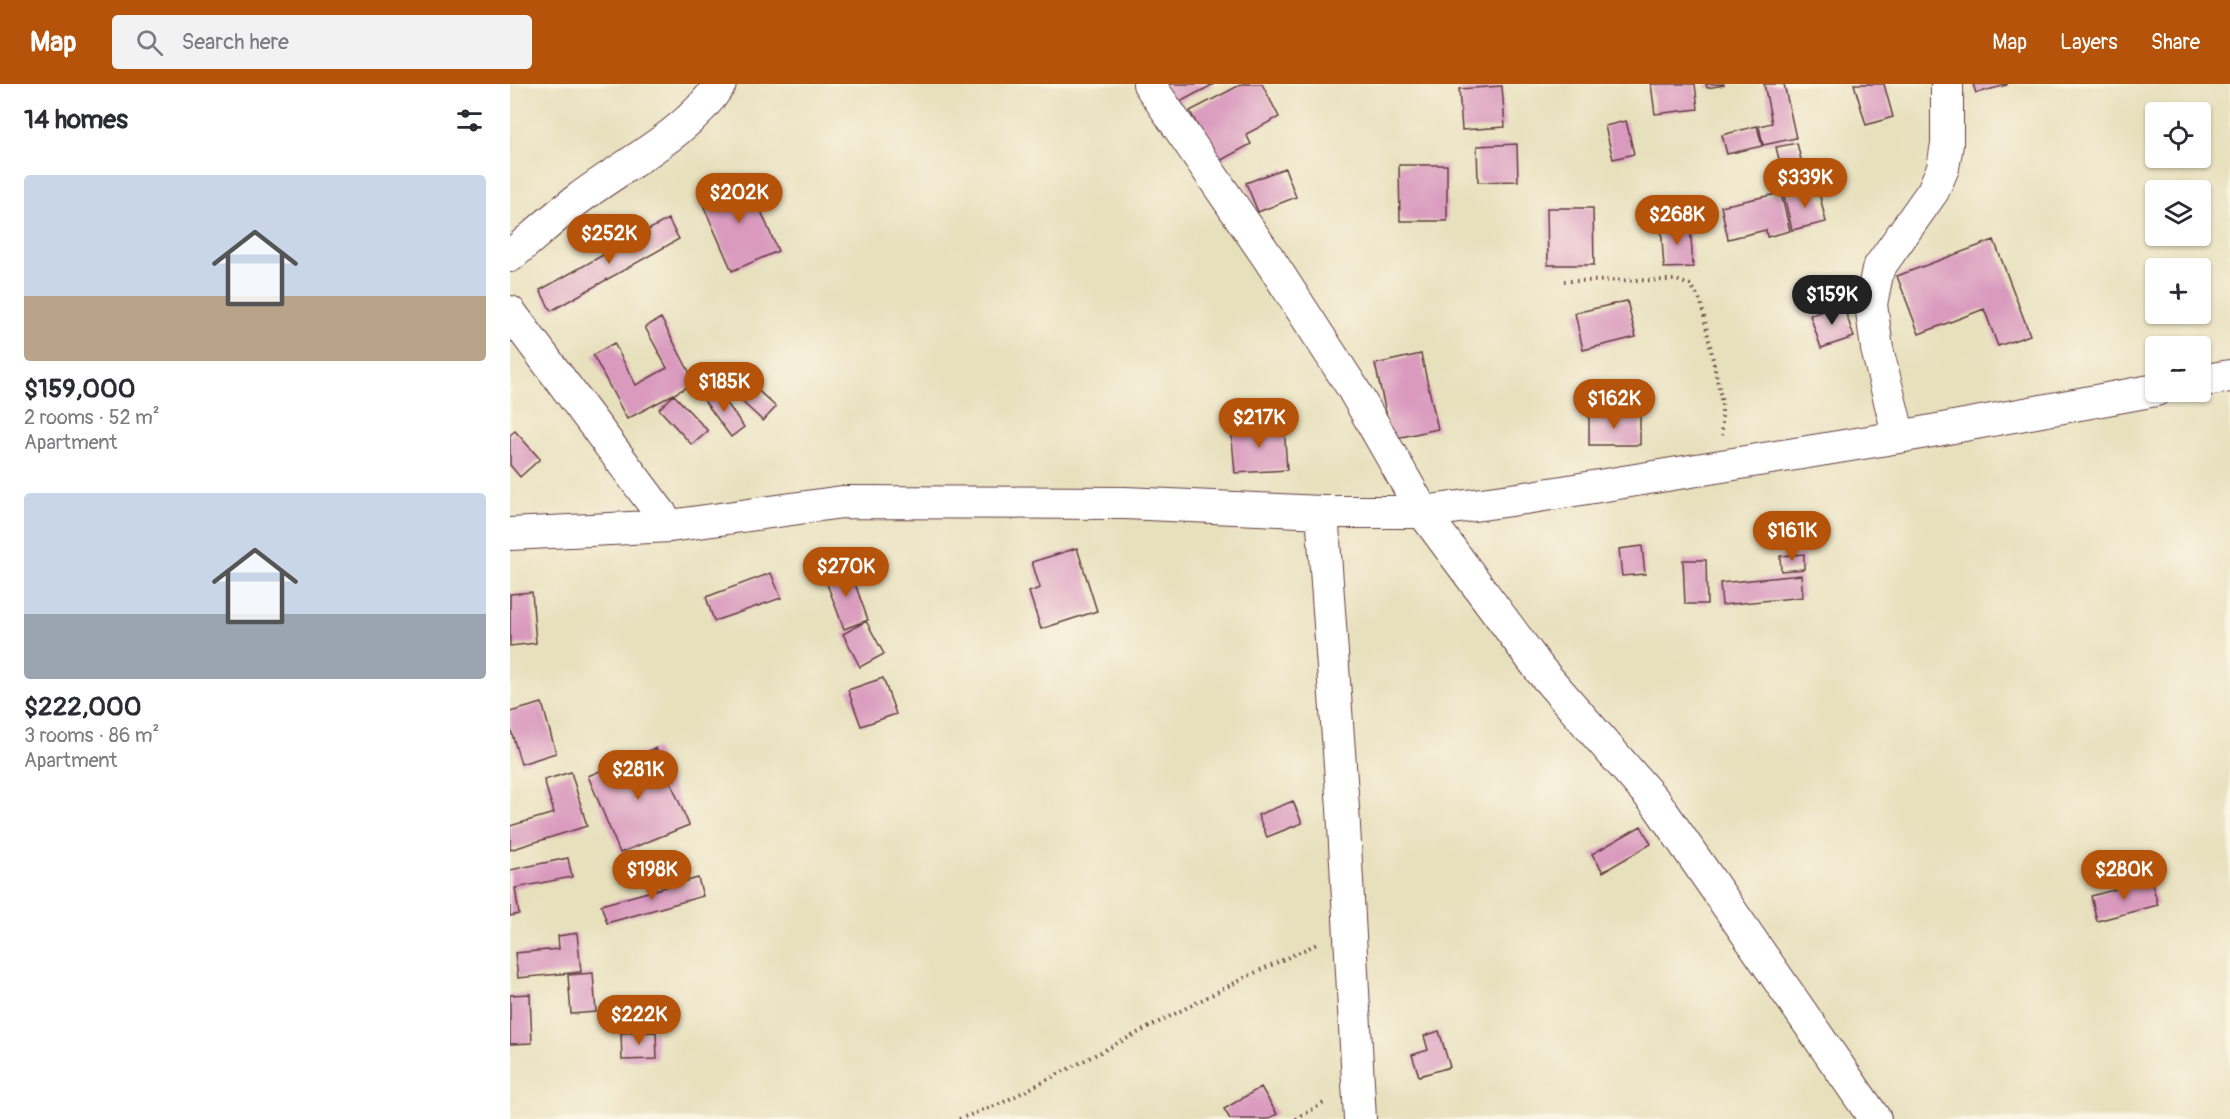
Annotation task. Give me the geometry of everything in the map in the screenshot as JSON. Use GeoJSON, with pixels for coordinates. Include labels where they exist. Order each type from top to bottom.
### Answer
{"type":"FeatureCollection","features":[{"type":"Feature","properties":{"kind":"street"},"geometry":{"type":"LineString","coordinates":[[510,256],[577,200],[681,128],[720,84]]}},
{"type":"Feature","properties":{"kind":"street"},"geometry":{"type":"LineString","coordinates":[[1149,84],[1269,259],[1352,387],[1423,512],[1541,671],[1657,804],[1875,1119]]}},
{"type":"Feature","properties":{"kind":"street"},"geometry":{"type":"LineString","coordinates":[[1899,437],[1877,349],[1871,304],[1878,269],[1933,191],[1943,168],[1947,144],[1947,84]]}},
{"type":"Feature","properties":{"kind":"street"},"geometry":{"type":"LineString","coordinates":[[510,312],[670,526]]}},
{"type":"Feature","properties":{"kind":"street"},"geometry":{"type":"LineString","coordinates":[[2211,379],[2230,376]]}},
{"type":"Feature","properties":{"kind":"street"},"geometry":{"type":"LineString","coordinates":[[510,534],[670,526],[842,502],[1125,503],[1322,512],[1423,512],[1899,437],[2145,392]]}},
{"type":"Feature","properties":{"kind":"street"},"geometry":{"type":"LineString","coordinates":[[1322,512],[1343,808],[1360,1119]]}},
{"type":"Feature","properties":{"kind":"path"},"geometry":{"type":"LineString","coordinates":[[1564,281],[1676,280],[1691,285],[1701,302],[1722,403],[1722,466]]}},
{"type":"Feature","properties":{"kind":"path"},"geometry":{"type":"LineString","coordinates":[[959,1119],[1002,1103],[1252,974],[1349,930]]}},
{"type":"Feature","properties":{"kind":"path"},"geometry":{"type":"LineString","coordinates":[[968,1116],[974,1119]]}},
{"type":"Feature","properties":{"kind":"building"},"geometry":{"type":"Polygon","coordinates":[[[1163,84],[1214,84],[1174,105],[1163,84]]]}},
{"type":"Feature","properties":{"kind":"building"},"geometry":{"type":"Polygon","coordinates":[[[1242,84],[1262,84],[1279,117],[1246,134],[1251,144],[1216,163],[1190,111],[1242,84]]]}},
{"type":"Feature","properties":{"kind":"building"},"geometry":{"type":"Polygon","coordinates":[[[1651,84],[1695,84],[1698,109],[1655,114],[1651,84]]]}},
{"type":"Feature","properties":{"kind":"building"},"geometry":{"type":"Polygon","coordinates":[[[1706,84],[1724,84],[1724,85],[1707,88],[1706,84]]]}},
{"type":"Feature","properties":{"kind":"building"},"geometry":{"type":"Polygon","coordinates":[[[1764,84],[1784,84],[1796,138],[1763,145],[1759,126],[1772,123],[1764,84]]]}},
{"type":"Feature","properties":{"kind":"building"},"geometry":{"type":"Polygon","coordinates":[[[1854,84],[1884,84],[1893,117],[1866,125],[1854,84]]]}},
{"type":"Feature","properties":{"kind":"building"},"geometry":{"type":"Polygon","coordinates":[[[1973,84],[2007,84],[2007,85],[1976,93],[1973,84]]]}},
{"type":"Feature","properties":{"kind":"building"},"geometry":{"type":"Polygon","coordinates":[[[1502,86],[1505,127],[1462,130],[1459,89],[1502,86]]]}},
{"type":"Feature","properties":{"kind":"building"},"geometry":{"type":"Polygon","coordinates":[[[1626,121],[1634,154],[1613,159],[1605,126],[1626,121]]]}},
{"type":"Feature","properties":{"kind":"building"},"geometry":{"type":"Polygon","coordinates":[[[1757,126],[1762,146],[1727,154],[1722,135],[1757,126]]]}},
{"type":"Feature","properties":{"kind":"building"},"geometry":{"type":"Polygon","coordinates":[[[1797,143],[1807,185],[1786,189],[1776,147],[1797,143]]]}},
{"type":"Feature","properties":{"kind":"building"},"geometry":{"type":"Polygon","coordinates":[[[1517,144],[1518,181],[1478,182],[1477,146],[1517,144]]]}},
{"type":"Feature","properties":{"kind":"building"},"geometry":{"type":"Polygon","coordinates":[[[1399,165],[1447,165],[1447,221],[1400,221],[1399,165]]]}},
{"type":"Feature","properties":{"kind":"building"},"geometry":{"type":"Polygon","coordinates":[[[1285,168],[1296,197],[1258,212],[1246,183],[1285,168]]]}},
{"type":"Feature","properties":{"kind":"building"},"geometry":{"type":"Polygon","coordinates":[[[747,178],[778,251],[732,271],[700,198],[747,178]]]}},
{"type":"Feature","properties":{"kind":"building"},"geometry":{"type":"Polygon","coordinates":[[[1818,188],[1826,222],[1792,230],[1784,196],[1818,188]]]}},
{"type":"Feature","properties":{"kind":"building"},"geometry":{"type":"Polygon","coordinates":[[[1781,193],[1790,231],[1767,237],[1766,230],[1728,239],[1721,206],[1781,193]]]}},
{"type":"Feature","properties":{"kind":"building"},"geometry":{"type":"Polygon","coordinates":[[[1547,208],[1593,208],[1594,265],[1548,265],[1547,208]]]}},
{"type":"Feature","properties":{"kind":"building"},"geometry":{"type":"Polygon","coordinates":[[[668,219],[679,239],[551,311],[540,290],[668,219]]]}},
{"type":"Feature","properties":{"kind":"building"},"geometry":{"type":"Polygon","coordinates":[[[1690,223],[1693,267],[1664,268],[1661,225],[1690,223]]]}},
{"type":"Feature","properties":{"kind":"building"},"geometry":{"type":"Polygon","coordinates":[[[1994,240],[2030,335],[1998,346],[1984,309],[1919,334],[1897,276],[1994,240]]]}},
{"type":"Feature","properties":{"kind":"building"},"geometry":{"type":"Polygon","coordinates":[[[1627,301],[1636,337],[1583,350],[1575,313],[1627,301]]]}},
{"type":"Feature","properties":{"kind":"building"},"geometry":{"type":"Polygon","coordinates":[[[1843,305],[1854,337],[1821,348],[1810,315],[1843,305]]]}},
{"type":"Feature","properties":{"kind":"building"},"geometry":{"type":"Polygon","coordinates":[[[661,318],[695,383],[627,419],[593,355],[614,343],[636,385],[667,368],[645,327],[661,318]]]}},
{"type":"Feature","properties":{"kind":"building"},"geometry":{"type":"Polygon","coordinates":[[[1421,354],[1438,429],[1392,439],[1375,364],[1421,354]]]}},
{"type":"Feature","properties":{"kind":"building"},"geometry":{"type":"Polygon","coordinates":[[[737,371],[776,407],[763,421],[724,385],[737,371]]]}},
{"type":"Feature","properties":{"kind":"building"},"geometry":{"type":"Polygon","coordinates":[[[717,389],[744,427],[731,437],[703,399],[717,389]]]}},
{"type":"Feature","properties":{"kind":"building"},"geometry":{"type":"Polygon","coordinates":[[[674,395],[708,431],[692,445],[659,409],[674,395]]]}},
{"type":"Feature","properties":{"kind":"building"},"geometry":{"type":"Polygon","coordinates":[[[1589,415],[1640,415],[1640,445],[1589,445],[1589,415]]]}},
{"type":"Feature","properties":{"kind":"building"},"geometry":{"type":"Polygon","coordinates":[[[1284,425],[1287,470],[1235,473],[1231,428],[1284,425]]]}},
{"type":"Feature","properties":{"kind":"building"},"geometry":{"type":"Polygon","coordinates":[[[515,431],[540,459],[520,477],[510,465],[510,435],[515,431]]]}},
{"type":"Feature","properties":{"kind":"building"},"geometry":{"type":"Polygon","coordinates":[[[1642,546],[1645,574],[1622,576],[1619,549],[1642,546]]]}},
{"type":"Feature","properties":{"kind":"building"},"geometry":{"type":"Polygon","coordinates":[[[1077,548],[1097,611],[1041,629],[1029,592],[1040,588],[1032,562],[1077,548]]]}},
{"type":"Feature","properties":{"kind":"building"},"geometry":{"type":"Polygon","coordinates":[[[1804,554],[1804,569],[1781,571],[1780,556],[1804,554]]]}},
{"type":"Feature","properties":{"kind":"building"},"geometry":{"type":"Polygon","coordinates":[[[1683,560],[1706,560],[1707,604],[1685,604],[1683,560]]]}},
{"type":"Feature","properties":{"kind":"building"},"geometry":{"type":"Polygon","coordinates":[[[849,567],[868,620],[844,629],[824,576],[849,567]]]}},
{"type":"Feature","properties":{"kind":"building"},"geometry":{"type":"Polygon","coordinates":[[[771,573],[781,598],[714,621],[706,597],[771,573]]]}},
{"type":"Feature","properties":{"kind":"building"},"geometry":{"type":"Polygon","coordinates":[[[1801,575],[1803,597],[1722,605],[1720,583],[1801,575]]]}},
{"type":"Feature","properties":{"kind":"building"},"geometry":{"type":"Polygon","coordinates":[[[532,592],[536,643],[510,646],[510,594],[532,592]]]}},
{"type":"Feature","properties":{"kind":"building"},"geometry":{"type":"Polygon","coordinates":[[[866,621],[884,654],[860,667],[843,634],[866,621]]]}},
{"type":"Feature","properties":{"kind":"building"},"geometry":{"type":"Polygon","coordinates":[[[883,678],[896,714],[861,726],[848,690],[883,678]]]}},
{"type":"Feature","properties":{"kind":"building"},"geometry":{"type":"Polygon","coordinates":[[[542,703],[556,753],[521,764],[510,727],[510,712],[542,703]]]}},
{"type":"Feature","properties":{"kind":"building"},"geometry":{"type":"Polygon","coordinates":[[[656,748],[689,825],[620,853],[588,776],[656,748]]]}},
{"type":"Feature","properties":{"kind":"building"},"geometry":{"type":"Polygon","coordinates":[[[571,772],[587,826],[510,850],[510,826],[554,813],[544,780],[571,772]]]}},
{"type":"Feature","properties":{"kind":"building"},"geometry":{"type":"Polygon","coordinates":[[[1293,801],[1302,823],[1267,837],[1258,815],[1293,801]]]}},
{"type":"Feature","properties":{"kind":"building"},"geometry":{"type":"Polygon","coordinates":[[[1641,826],[1651,844],[1603,872],[1592,854],[1641,826]]]}},
{"type":"Feature","properties":{"kind":"building"},"geometry":{"type":"Polygon","coordinates":[[[568,858],[572,877],[515,888],[519,914],[510,916],[510,870],[568,858]]]}},
{"type":"Feature","properties":{"kind":"building"},"geometry":{"type":"Polygon","coordinates":[[[698,878],[703,896],[607,923],[601,905],[698,878]]]}},
{"type":"Feature","properties":{"kind":"building"},"geometry":{"type":"Polygon","coordinates":[[[2151,880],[2158,905],[2097,921],[2091,896],[2151,880]]]}},
{"type":"Feature","properties":{"kind":"building"},"geometry":{"type":"Polygon","coordinates":[[[577,933],[581,972],[518,978],[515,953],[559,949],[558,936],[577,933]]]}},
{"type":"Feature","properties":{"kind":"building"},"geometry":{"type":"Polygon","coordinates":[[[593,973],[596,1012],[571,1014],[568,975],[593,973]]]}},
{"type":"Feature","properties":{"kind":"building"},"geometry":{"type":"Polygon","coordinates":[[[530,994],[532,1043],[510,1044],[510,995],[530,994]]]}},
{"type":"Feature","properties":{"kind":"building"},"geometry":{"type":"Polygon","coordinates":[[[1439,1031],[1450,1067],[1419,1076],[1412,1055],[1428,1050],[1424,1036],[1439,1031]]]}},
{"type":"Feature","properties":{"kind":"building"},"geometry":{"type":"Polygon","coordinates":[[[656,1032],[657,1059],[622,1060],[621,1033],[656,1032]]]}},
{"type":"Feature","properties":{"kind":"building"},"geometry":{"type":"Polygon","coordinates":[[[1261,1087],[1277,1114],[1268,1119],[1230,1119],[1224,1109],[1261,1087]]]}}]}
